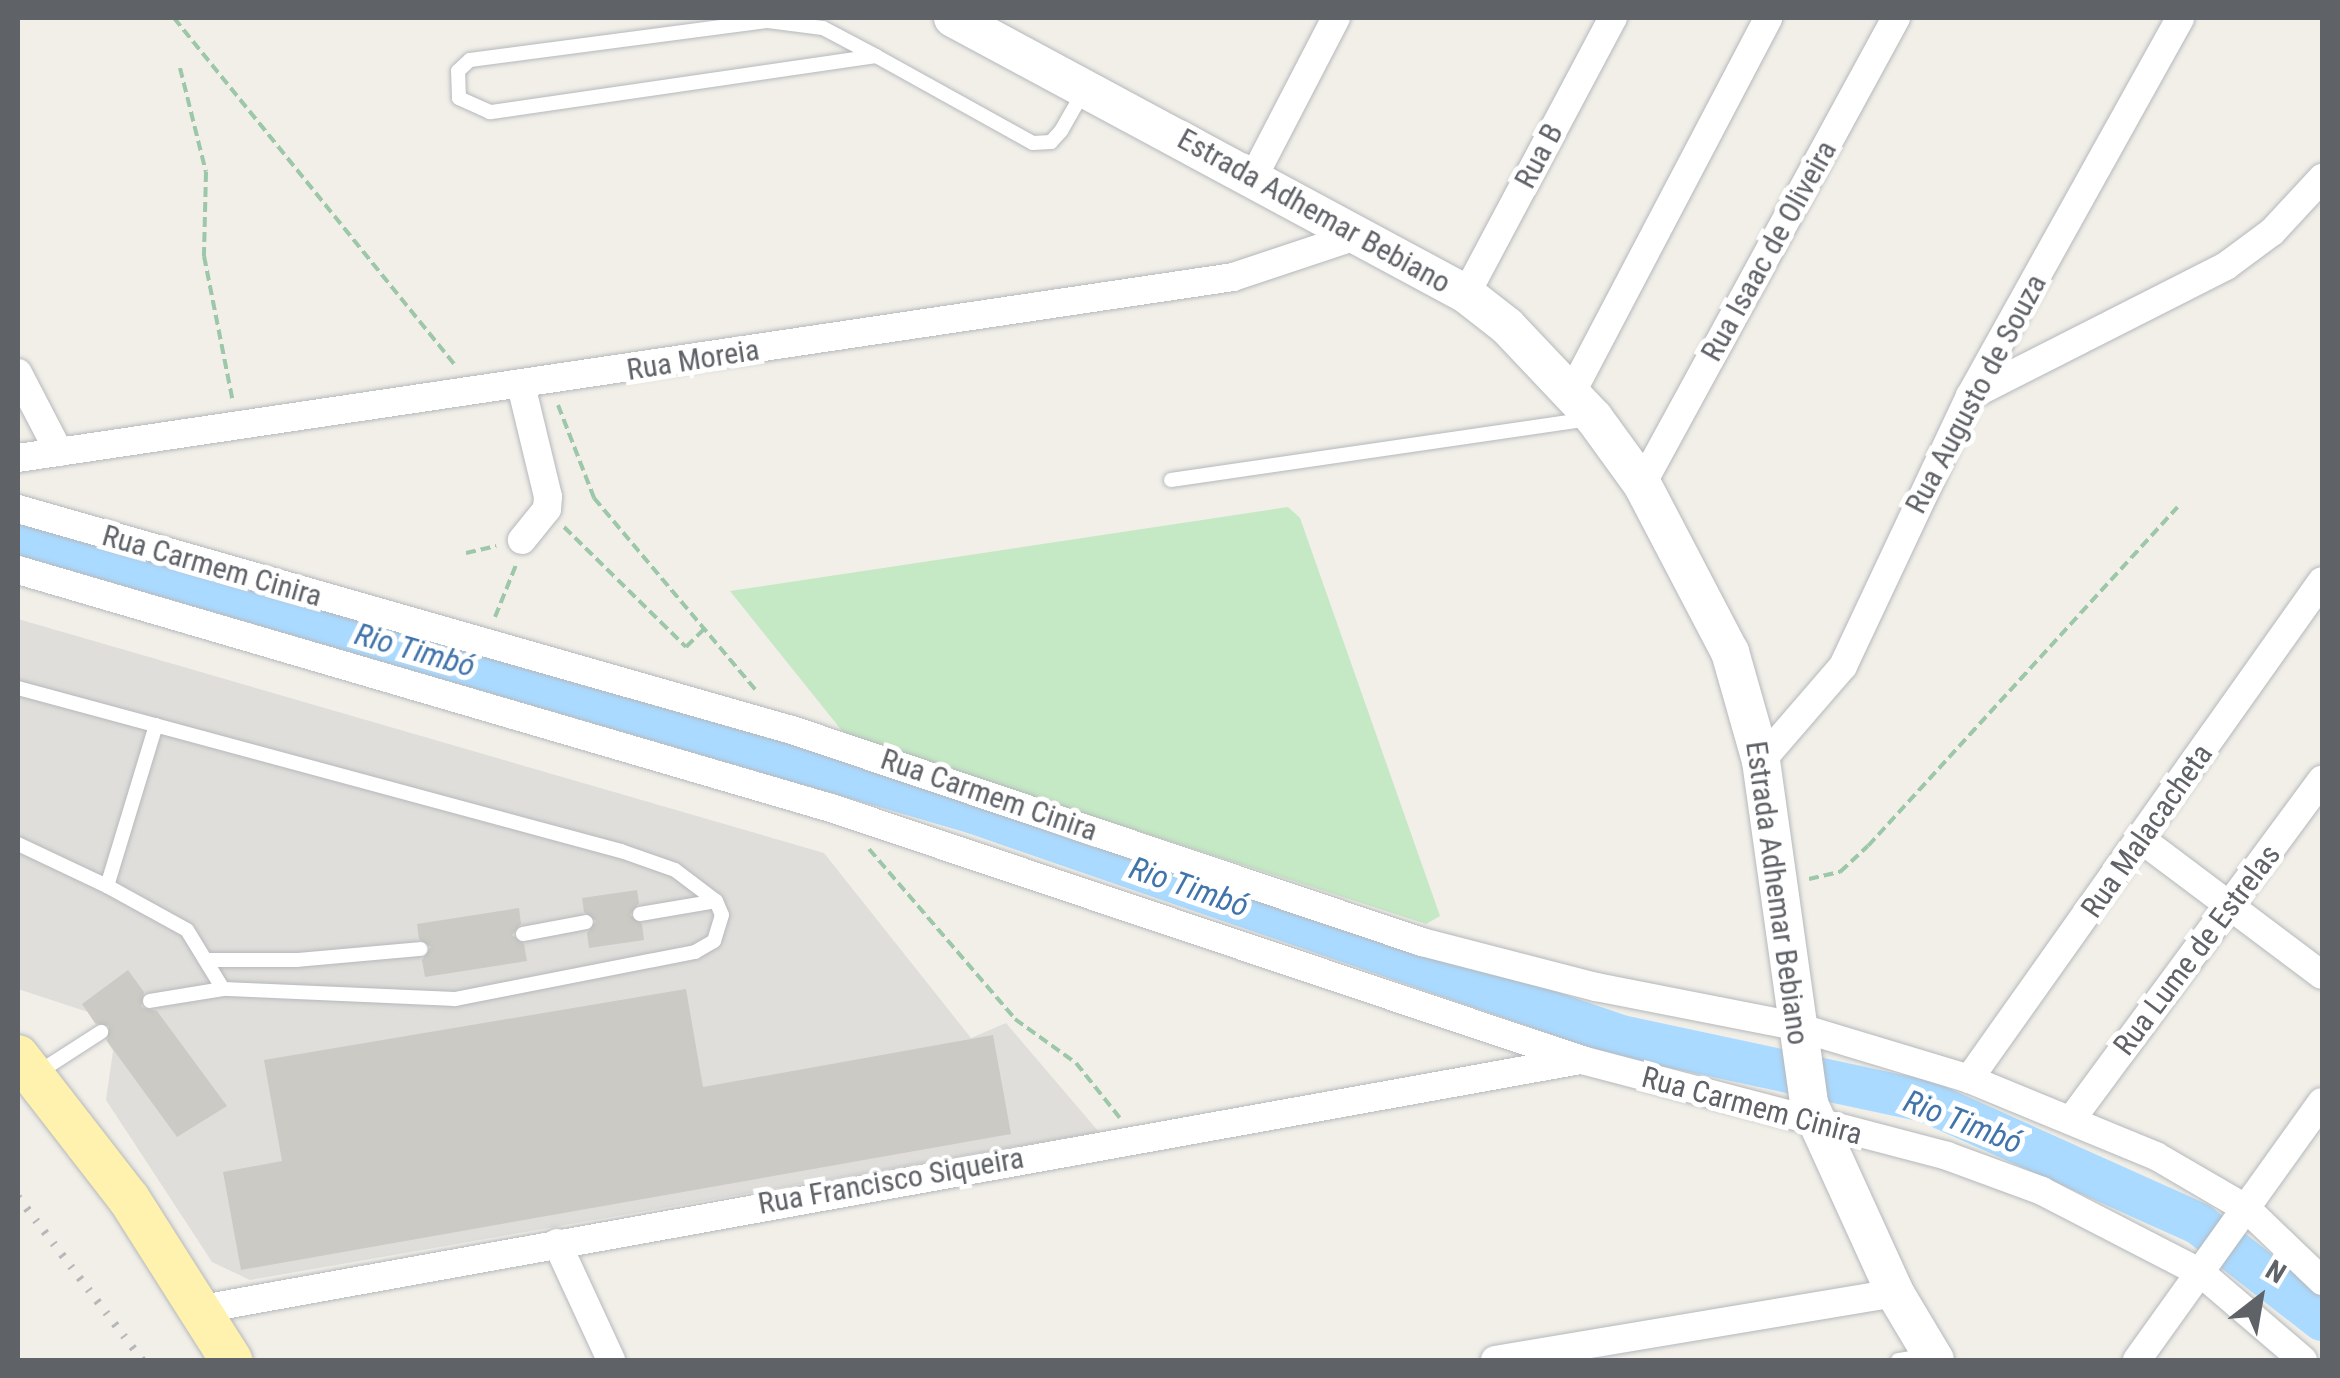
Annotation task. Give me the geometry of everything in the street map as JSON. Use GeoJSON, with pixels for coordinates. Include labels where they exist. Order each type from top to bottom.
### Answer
{"type":"FeatureCollection","features":[{"type":"Feature","properties":{"kind":"main road","name":"Estrada Adhemar Bebiano"},"geometry":{"type":"LineString","coordinates":[[966,21],[1466,294],[1583,404],[1642,484],[1730,652],[1761,761],[1796,1036],[1813,1115],[1921,1358]]}},
{"type":"Feature","properties":{"kind":"main road"},"geometry":{"type":"LineString","coordinates":[[26,1066],[202,1309],[231,1360]]}},
{"type":"Feature","properties":{"kind":"street"},"geometry":{"type":"LineString","coordinates":[[1254,176],[1336,18]]}},
{"type":"Feature","properties":{"kind":"street","name":"Rua B"},"geometry":{"type":"LineString","coordinates":[[1466,294],[1612,18]]}},
{"type":"Feature","properties":{"kind":"street"},"geometry":{"type":"LineString","coordinates":[[1583,404],[1768,18]]}},
{"type":"Feature","properties":{"kind":"street","name":"Rua Isaac de Oliveira"},"geometry":{"type":"LineString","coordinates":[[1642,484],[1896,18]]}},
{"type":"Feature","properties":{"kind":"street","name":"Rua Augusto de Souza"},"geometry":{"type":"LineString","coordinates":[[1761,761],[1843,666],[1970,396],[2180,18]]}},
{"type":"Feature","properties":{"kind":"street"},"geometry":{"type":"LineString","coordinates":[[1970,396],[2226,266],[2272,232],[2322,178]]}},
{"type":"Feature","properties":{"kind":"street","name":"Rua Moreia"},"geometry":{"type":"LineString","coordinates":[[18,458],[1233,277],[1362,234]]}},
{"type":"Feature","properties":{"kind":"street"},"geometry":{"type":"LineString","coordinates":[[18,373],[59,452]]}},
{"type":"Feature","properties":{"kind":"street"},"geometry":{"type":"LineString","coordinates":[[521,386],[547,509],[522,540]]}},
{"type":"Feature","properties":{"kind":"street","name":"Rua Carmem Cinira"},"geometry":{"type":"LineString","coordinates":[[18,509],[792,730],[1422,942],[1969,1080],[2156,1156],[2242,1216],[2322,1280]]}},
{"type":"Feature","properties":{"kind":"street","name":"Rua Carmem Cinira"},"geometry":{"type":"LineString","coordinates":[[18,570],[831,808],[1582,1060],[1813,1115],[1947,1156],[2042,1191],[2206,1267],[2303,1360]]}},
{"type":"Feature","properties":{"kind":"street","name":"Rua Malacacheta"},"geometry":{"type":"LineString","coordinates":[[1969,1080],[2322,581]]}},
{"type":"Feature","properties":{"kind":"street","name":"Rua Lume de Estrelas"},"geometry":{"type":"LineString","coordinates":[[2071,1120],[2322,780]]}},
{"type":"Feature","properties":{"kind":"street"},"geometry":{"type":"LineString","coordinates":[[2142,840],[2322,974]]}},
{"type":"Feature","properties":{"kind":"street","name":"Rua Francisco Siqueira"},"geometry":{"type":"LineString","coordinates":[[202,1309],[1132,1137],[1582,1060]]}},
{"type":"Feature","properties":{"kind":"street"},"geometry":{"type":"LineString","coordinates":[[2137,1360],[2322,1102]]}},
{"type":"Feature","properties":{"kind":"street"},"geometry":{"type":"LineString","coordinates":[[556,1243],[610,1360]]}},
{"type":"Feature","properties":{"kind":"street"},"geometry":{"type":"LineString","coordinates":[[1495,1360],[1895,1293]]}},
{"type":"Feature","properties":{"kind":"lane"},"geometry":{"type":"LineString","coordinates":[[876,56],[490,112],[459,98],[458,70],[470,60],[768,21],[823,28],[876,56],[1042,145],[1062,131],[1086,88]]}},
{"type":"Feature","properties":{"kind":"lane"},"geometry":{"type":"LineString","coordinates":[[1170,480],[1583,404]]}},
{"type":"Feature","properties":{"kind":"lane"},"geometry":{"type":"LineString","coordinates":[[18,688],[621,851],[675,870],[716,901],[722,928],[694,952],[455,1000],[223,990],[150,1001]]}},
{"type":"Feature","properties":{"kind":"lane"},"geometry":{"type":"LineString","coordinates":[[107,886],[156,725]]}},
{"type":"Feature","properties":{"kind":"lane"},"geometry":{"type":"LineString","coordinates":[[18,844],[187,930],[223,990]]}},
{"type":"Feature","properties":{"kind":"lane"},"geometry":{"type":"LineString","coordinates":[[640,914],[716,901]]}},
{"type":"Feature","properties":{"kind":"lane"},"geometry":{"type":"LineString","coordinates":[[523,934],[586,922]]}},
{"type":"Feature","properties":{"kind":"lane"},"geometry":{"type":"LineString","coordinates":[[208,960],[297,960],[420,949]]}},
{"type":"Feature","properties":{"kind":"lane"},"geometry":{"type":"LineString","coordinates":[[26,1066],[101,1032]]}},
{"type":"Feature","properties":{"kind":"path"},"geometry":{"type":"LineString","coordinates":[[174,18],[477,392]]}},
{"type":"Feature","properties":{"kind":"path"},"geometry":{"type":"LineString","coordinates":[[180,68],[206,172],[204,256],[238,426]]}},
{"type":"Feature","properties":{"kind":"path"},"geometry":{"type":"LineString","coordinates":[[552,381],[563,428],[594,498],[792,730]]}},
{"type":"Feature","properties":{"kind":"path"},"geometry":{"type":"LineString","coordinates":[[1777,886],[1840,872],[1868,846],[2178,506]]}},
{"type":"Feature","properties":{"kind":"path"},"geometry":{"type":"LineString","coordinates":[[547,509],[585,553],[605,564],[629,598],[686,647],[704,630]]}},
{"type":"Feature","properties":{"kind":"path"},"geometry":{"type":"LineString","coordinates":[[466,553],[522,540]]}},
{"type":"Feature","properties":{"kind":"path"},"geometry":{"type":"LineString","coordinates":[[486,644],[522,540]]}},
{"type":"Feature","properties":{"kind":"path"},"geometry":{"type":"LineString","coordinates":[[831,808],[954,941],[1014,1019],[1090,1078],[1132,1137]]}},
{"type":"Feature","properties":{"kind":"shaded area"},"geometry":{"type":"Polygon","coordinates":[[[18,619],[824,853],[971,1038],[1006,1023],[1099,1132],[250,1280],[212,1262],[106,1100],[113,1051],[88,1012],[18,989],[18,619]]]}},
{"type":"Feature","properties":{"kind":"green space"},"geometry":{"type":"Polygon","coordinates":[[[1288,507],[1300,518],[1440,916],[1426,924],[847,737],[730,591],[1288,507]]]}},
{"type":"Feature","properties":{"kind":"building"},"geometry":{"type":"Polygon","coordinates":[[[637,890],[639,903],[630,915],[642,924],[644,940],[589,948],[587,933],[596,921],[584,912],[582,898],[637,890]]]}},
{"type":"Feature","properties":{"kind":"building"},"geometry":{"type":"Polygon","coordinates":[[[519,908],[521,924],[512,935],[524,944],[527,961],[425,977],[422,960],[431,947],[419,939],[417,924],[519,908]]]}},
{"type":"Feature","properties":{"kind":"building"},"geometry":{"type":"Polygon","coordinates":[[[128,970],[144,992],[141,1007],[157,1011],[227,1106],[177,1137],[107,1041],[109,1026],[95,1023],[82,1004],[128,970]]]}},
{"type":"Feature","properties":{"kind":"building"},"geometry":{"type":"Polygon","coordinates":[[[686,989],[703,1087],[993,1035],[1011,1134],[241,1270],[223,1172],[282,1161],[264,1060],[686,989]]]}},
{"type":"Feature","properties":{"kind":"waterway","name":"Rio Timbó"},"geometry":{"type":"LineString","coordinates":[[18,533],[974,813],[1621,1036],[1928,1102],[2199,1224],[2322,1320]]}},
{"type":"Feature","properties":{"kind":"railway"},"geometry":{"type":"LineString","coordinates":[[18,1197],[142,1360]]}}]}
